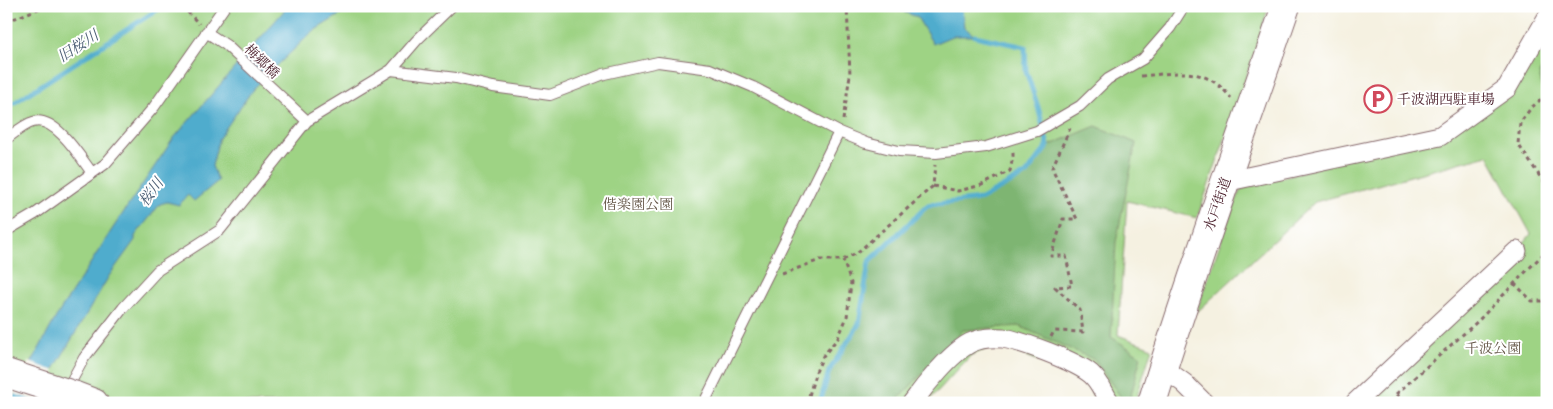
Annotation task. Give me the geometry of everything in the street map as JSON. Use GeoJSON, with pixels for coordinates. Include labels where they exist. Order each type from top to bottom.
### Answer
{"type":"FeatureCollection","features":[{"type":"Feature","properties":{"kind":"main road","name":"水戸街道"},"geometry":{"type":"LineString","coordinates":[[1152,403],[1183,303],[1286,6]]}},
{"type":"Feature","properties":{"kind":"main road"},"geometry":{"type":"LineString","coordinates":[[6,373],[76,400]]}},
{"type":"Feature","properties":{"kind":"street"},"geometry":{"type":"LineString","coordinates":[[1224,182],[1440,136],[1508,88],[1547,18]]}},
{"type":"Feature","properties":{"kind":"street"},"geometry":{"type":"LineString","coordinates":[[1355,403],[1517,251]]}},
{"type":"Feature","properties":{"kind":"street"},"geometry":{"type":"LineString","coordinates":[[912,403],[920,391],[959,350],[972,342],[989,338],[1005,338],[1045,351],[1076,364],[1091,374],[1101,385],[1110,403]]}},
{"type":"Feature","properties":{"kind":"street"},"geometry":{"type":"LineString","coordinates":[[1163,368],[1184,383],[1204,403]]}},
{"type":"Feature","properties":{"kind":"lane"},"geometry":{"type":"LineString","coordinates":[[6,231],[34,214],[105,164],[154,107],[225,6]]}},
{"type":"Feature","properties":{"kind":"lane"},"geometry":{"type":"LineString","coordinates":[[76,400],[84,358],[123,308],[158,270],[220,230],[307,121],[390,70],[452,6]]}},
{"type":"Feature","properties":{"kind":"lane"},"geometry":{"type":"LineString","coordinates":[[390,70],[456,78],[494,87],[550,95],[604,74],[658,62],[710,69],[754,87],[839,132],[899,151],[936,153],[986,147],[1037,131],[1080,106],[1108,79],[1143,58],[1170,28],[1184,6]]}},
{"type":"Feature","properties":{"kind":"lane","name":"梅郷橋"},"geometry":{"type":"LineString","coordinates":[[206,32],[226,45],[307,121]]}},
{"type":"Feature","properties":{"kind":"lane"},"geometry":{"type":"LineString","coordinates":[[6,139],[33,122],[48,123],[61,133],[92,173]]}},
{"type":"Feature","properties":{"kind":"lane"},"geometry":{"type":"LineString","coordinates":[[704,403],[839,132]]}},
{"type":"Feature","properties":{"kind":"path"},"geometry":{"type":"LineString","coordinates":[[6,22],[45,6]]}},
{"type":"Feature","properties":{"kind":"path"},"geometry":{"type":"LineString","coordinates":[[839,132],[844,115],[850,75],[847,6]]}},
{"type":"Feature","properties":{"kind":"path"},"geometry":{"type":"LineString","coordinates":[[184,7],[206,32]]}},
{"type":"Feature","properties":{"kind":"path"},"geometry":{"type":"LineString","coordinates":[[1108,79],[1182,73],[1206,76],[1223,87],[1249,116]]}},
{"type":"Feature","properties":{"kind":"path"},"geometry":{"type":"LineString","coordinates":[[1547,94],[1531,108],[1520,123],[1518,144],[1547,187]]}},
{"type":"Feature","properties":{"kind":"path"},"geometry":{"type":"LineString","coordinates":[[1045,351],[1054,331],[1083,332],[1080,310],[1055,287],[1072,286],[1066,256],[1051,256],[1063,218],[1077,218],[1052,168],[1080,106]]}},
{"type":"Feature","properties":{"kind":"path"},"geometry":{"type":"LineString","coordinates":[[933,186],[958,191],[982,185],[1010,171],[1014,156],[1011,139]]}},
{"type":"Feature","properties":{"kind":"path"},"geometry":{"type":"LineString","coordinates":[[765,280],[820,260],[842,260],[858,252],[933,186],[936,153]]}},
{"type":"Feature","properties":{"kind":"path"},"geometry":{"type":"LineString","coordinates":[[1396,394],[1478,321],[1547,250]]}},
{"type":"Feature","properties":{"kind":"path"},"geometry":{"type":"LineString","coordinates":[[807,403],[815,374],[823,356],[838,338],[847,317],[851,283],[842,260]]}},
{"type":"Feature","properties":{"kind":"path"},"geometry":{"type":"LineString","coordinates":[[1514,283],[1532,301],[1547,301]]}},
{"type":"Feature","properties":{"kind":"green space","name":"偕楽園公園"},"geometry":{"type":"Polygon","coordinates":[[[6,6],[1269,6],[1237,105],[1197,218],[1127,201],[1118,335],[1152,348],[1135,403],[1097,403],[1089,388],[1057,368],[998,345],[971,355],[927,403],[6,403],[6,6]]]}},
{"type":"Feature","properties":{"kind":"green space","name":"千波公園"},"geometry":{"type":"Polygon","coordinates":[[[1547,18],[1547,403],[1355,403],[1517,251],[1531,234],[1488,155],[1315,202],[1196,313],[1241,189],[1385,148],[1440,136],[1507,88],[1547,18]]]}},
{"type":"Feature","properties":{"kind":"green space"},"geometry":{"type":"Polygon","coordinates":[[[1547,59],[1547,105],[1539,74],[1547,59]]]}},
{"type":"Feature","properties":{"kind":"green space"},"geometry":{"type":"Polygon","coordinates":[[[1096,126],[1136,143],[1116,242],[1111,337],[1141,356],[1129,403],[1125,403],[1095,360],[1019,326],[963,330],[900,397],[898,403],[820,403],[829,371],[859,324],[869,262],[928,205],[981,199],[1026,174],[1048,146],[1096,126]]]}},
{"type":"Feature","properties":{"kind":"water","name":"桜川"},"geometry":{"type":"Polygon","coordinates":[[[288,6],[356,6],[312,32],[253,89],[219,138],[212,166],[218,181],[194,201],[188,195],[179,205],[167,202],[160,204],[135,236],[135,240],[109,276],[34,403],[10,403],[56,317],[173,139],[288,6]]]}},
{"type":"Feature","properties":{"kind":"water"},"geometry":{"type":"Polygon","coordinates":[[[906,6],[959,6],[962,9],[964,27],[975,36],[952,36],[933,44],[917,17],[904,12],[906,6]]]}},
{"type":"Feature","properties":{"kind":"pier"},"geometry":{"type":"Polygon","coordinates":[[[29,362],[55,371],[37,402],[13,393],[29,362]]]}},
{"type":"Feature","properties":{"kind":"waterway","name":"旧桜川"},"geometry":{"type":"LineString","coordinates":[[6,108],[163,6]]}},
{"type":"Feature","properties":{"kind":"waterway"},"geometry":{"type":"LineString","coordinates":[[820,403],[829,371],[859,324],[869,262],[928,205],[981,199],[1026,174],[1048,146],[1026,71],[1025,47],[975,36]]}},
{"type":"Feature","properties":{"kind":"place","name":"千波湖西駐車場"},"geometry":{"type":"Point","coordinates":[1378,99]}}]}
